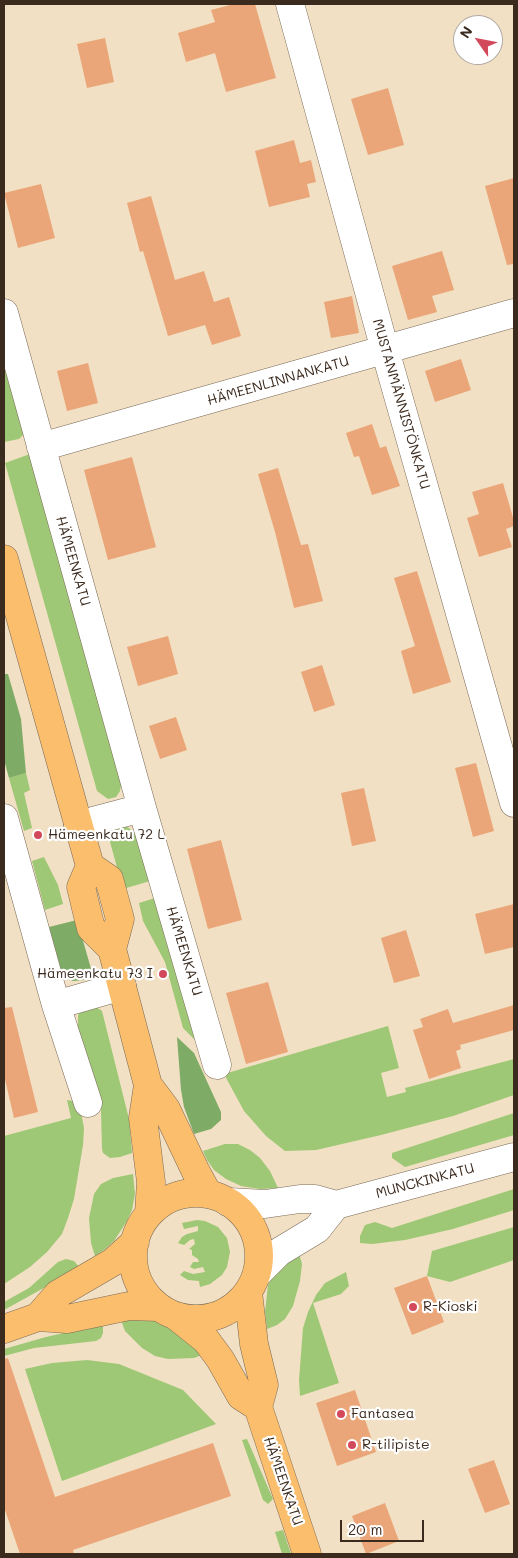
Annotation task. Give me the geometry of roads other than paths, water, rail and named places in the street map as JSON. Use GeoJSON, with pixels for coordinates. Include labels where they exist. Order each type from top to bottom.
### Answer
{"type":"FeatureCollection","features":[{"type":"Feature","properties":{"kind":"main road"},"geometry":{"type":"LineString","coordinates":[[4,559],[90,866],[81,888],[91,928],[112,949],[148,1085],[166,1109],[196,1172],[218,1198],[245,1216],[256,1234],[259,1254],[252,1283],[254,1344],[264,1385],[258,1407],[241,1396],[220,1359],[206,1340],[167,1312],[144,1292],[135,1274],[133,1253],[138,1232],[149,1214],[166,1200],[187,1194],[218,1198]]}},
{"type":"Feature","properties":{"kind":"main road"},"geometry":{"type":"LineString","coordinates":[[148,1085],[143,1118],[151,1182],[149,1214]]}},
{"type":"Feature","properties":{"kind":"main road"},"geometry":{"type":"LineString","coordinates":[[38,1317],[58,1294],[113,1262],[136,1242]]}},
{"type":"Feature","properties":{"kind":"main road"},"geometry":{"type":"LineString","coordinates":[[4,1329],[38,1317],[67,1319],[129,1306],[167,1312],[196,1320],[216,1316],[234,1307],[252,1283]]}},
{"type":"Feature","properties":{"kind":"main road","name":"HÄMEENKATU"},"geometry":{"type":"LineString","coordinates":[[258,1407],[307,1554]]}},
{"type":"Feature","properties":{"kind":"street","name":"MUSTANMÄNNISTÖNKATU"},"geometry":{"type":"LineString","coordinates":[[290,4],[514,804]]}},
{"type":"Feature","properties":{"kind":"street","name":"HÄMEENKATU"},"geometry":{"type":"LineString","coordinates":[[4,313],[142,808],[217,1065]]}},
{"type":"Feature","properties":{"kind":"street","name":"HÄMEENLINNANKATU"},"geometry":{"type":"LineString","coordinates":[[41,447],[514,313]]}},
{"type":"Feature","properties":{"kind":"street"},"geometry":{"type":"LineString","coordinates":[[78,825],[142,808]]}},
{"type":"Feature","properties":{"kind":"street"},"geometry":{"type":"LineString","coordinates":[[4,818],[56,1005],[88,1104]]}},
{"type":"Feature","properties":{"kind":"street"},"geometry":{"type":"LineString","coordinates":[[56,1005],[122,986]]}},
{"type":"Feature","properties":{"kind":"street","name":"MUNCKINKATU"},"geometry":{"type":"LineString","coordinates":[[218,1198],[265,1204],[315,1199],[336,1205],[514,1157]]}},
{"type":"Feature","properties":{"kind":"street"},"geometry":{"type":"LineString","coordinates":[[252,1283],[279,1252],[318,1228],[336,1205]]}},
{"type":"Feature","properties":{"kind":"place","name":"Hämeenkatu 72 L"},"geometry":{"type":"Point","coordinates":[38,835]}},
{"type":"Feature","properties":{"kind":"place","name":"Hämeenkatu 73 I"},"geometry":{"type":"Point","coordinates":[163,974]}},
{"type":"Feature","properties":{"kind":"place","name":"R-Kioski"},"geometry":{"type":"Point","coordinates":[413,1307]}},
{"type":"Feature","properties":{"kind":"place","name":"Fantasea"},"geometry":{"type":"Point","coordinates":[341,1414]}},
{"type":"Feature","properties":{"kind":"place","name":"R-tilipiste"},"geometry":{"type":"Point","coordinates":[352,1445]}}]}
